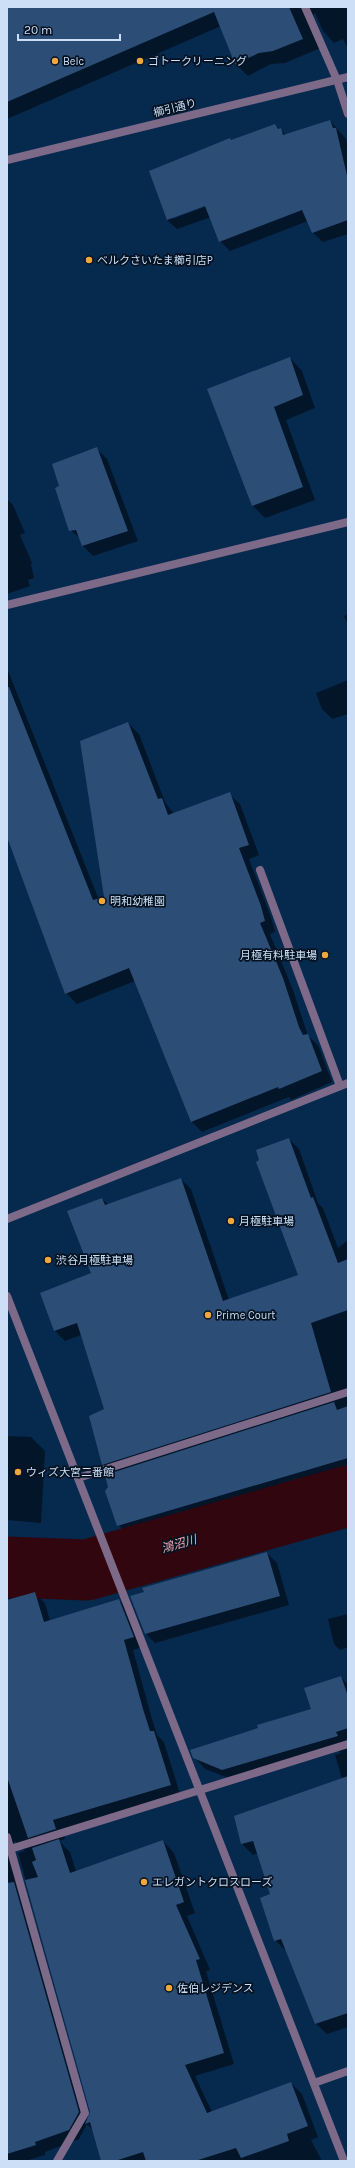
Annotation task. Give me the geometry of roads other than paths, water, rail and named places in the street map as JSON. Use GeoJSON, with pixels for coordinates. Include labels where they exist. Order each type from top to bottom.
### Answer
{"type":"FeatureCollection","features":[{"type":"Feature","properties":{"kind":"street"},"geometry":{"type":"LineString","coordinates":[[305,7],[337,80],[348,114]]}},
{"type":"Feature","properties":{"kind":"street","name":"櫛引通り"},"geometry":{"type":"LineString","coordinates":[[7,160],[348,77]]}},
{"type":"Feature","properties":{"kind":"street"},"geometry":{"type":"LineString","coordinates":[[7,605],[348,522]]}},
{"type":"Feature","properties":{"kind":"street"},"geometry":{"type":"LineString","coordinates":[[7,1219],[344,1084],[260,870]]}},
{"type":"Feature","properties":{"kind":"street"},"geometry":{"type":"LineString","coordinates":[[7,1296],[344,2161]]}},
{"type":"Feature","properties":{"kind":"street"},"geometry":{"type":"LineString","coordinates":[[78,1478],[348,1392]]}},
{"type":"Feature","properties":{"kind":"street"},"geometry":{"type":"LineString","coordinates":[[9,1849],[348,1744]]}},
{"type":"Feature","properties":{"kind":"street"},"geometry":{"type":"LineString","coordinates":[[7,1837],[9,1849],[85,2113],[57,2161]]}},
{"type":"Feature","properties":{"kind":"street"},"geometry":{"type":"LineString","coordinates":[[314,2083],[348,2071]]}},
{"type":"Feature","properties":{"kind":"waterway","name":"鴻沼川"},"geometry":{"type":"LineString","coordinates":[[7,1567],[87,1570],[348,1496]]}},
{"type":"Feature","properties":{"kind":"place","name":"Belc"},"geometry":{"type":"Point","coordinates":[55,61]}},
{"type":"Feature","properties":{"kind":"place","name":"ゴトークリーニング"},"geometry":{"type":"Point","coordinates":[140,61]}},
{"type":"Feature","properties":{"kind":"place","name":"ベルクさいたま櫛引店P"},"geometry":{"type":"Point","coordinates":[89,260]}},
{"type":"Feature","properties":{"kind":"place","name":"明和幼稚園"},"geometry":{"type":"Point","coordinates":[102,901]}},
{"type":"Feature","properties":{"kind":"place","name":"月極有料駐車場"},"geometry":{"type":"Point","coordinates":[325,955]}},
{"type":"Feature","properties":{"kind":"place","name":"月極駐車場"},"geometry":{"type":"Point","coordinates":[231,1221]}},
{"type":"Feature","properties":{"kind":"place","name":"渋谷月極駐車場"},"geometry":{"type":"Point","coordinates":[48,1260]}},
{"type":"Feature","properties":{"kind":"place","name":"Prime Court"},"geometry":{"type":"Point","coordinates":[208,1315]}},
{"type":"Feature","properties":{"kind":"place","name":"ウィズ大宮二番館"},"geometry":{"type":"Point","coordinates":[18,1472]}},
{"type":"Feature","properties":{"kind":"place","name":"エレガントクロスローズ"},"geometry":{"type":"Point","coordinates":[144,1882]}},
{"type":"Feature","properties":{"kind":"place","name":"佐伯レジデンス"},"geometry":{"type":"Point","coordinates":[169,1988]}}]}
